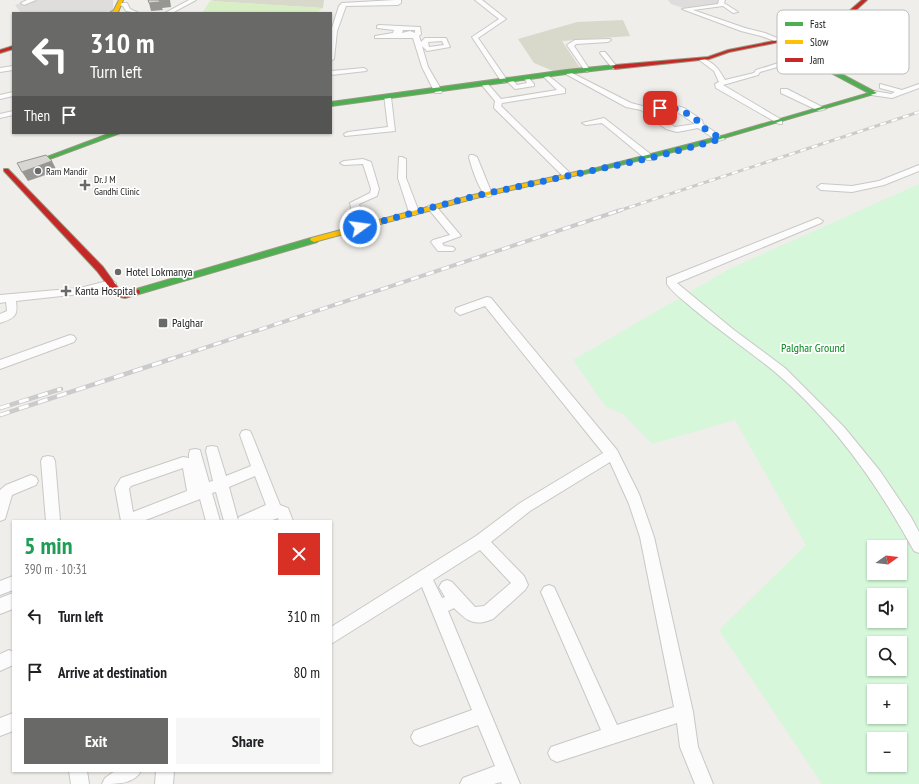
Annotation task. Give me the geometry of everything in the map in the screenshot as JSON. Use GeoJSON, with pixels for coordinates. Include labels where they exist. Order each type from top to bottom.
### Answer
{"type":"FeatureCollection","features":[{"type":"Feature","properties":{"kind":"street"},"geometry":{"type":"LineString","coordinates":[[24,3],[33,0]]}},
{"type":"Feature","properties":{"kind":"street"},"geometry":{"type":"LineString","coordinates":[[170,12],[193,0]]}},
{"type":"Feature","properties":{"kind":"street"},"geometry":{"type":"LineString","coordinates":[[332,50],[334,31],[344,4],[398,3],[398,0]]}},
{"type":"Feature","properties":{"kind":"street"},"geometry":{"type":"LineString","coordinates":[[478,0],[503,19],[475,38],[507,81]]}},
{"type":"Feature","properties":{"kind":"street"},"geometry":{"type":"LineString","coordinates":[[854,10],[865,0]]}},
{"type":"Feature","properties":{"kind":"street"},"geometry":{"type":"LineString","coordinates":[[114,12],[116,11],[121,2],[125,4],[128,10],[133,12]]}},
{"type":"Feature","properties":{"kind":"street"},"geometry":{"type":"LineString","coordinates":[[735,12],[722,2],[712,8],[698,7],[685,9],[743,30],[777,39]]}},
{"type":"Feature","properties":{"kind":"street"},"geometry":{"type":"LineString","coordinates":[[379,27],[397,28],[396,34],[389,36]]}},
{"type":"Feature","properties":{"kind":"street"},"geometry":{"type":"LineString","coordinates":[[378,36],[411,35],[423,32],[427,38],[440,37]]}},
{"type":"Feature","properties":{"kind":"street"},"geometry":{"type":"LineString","coordinates":[[411,35],[421,44],[425,67],[438,91]]}},
{"type":"Feature","properties":{"kind":"street"},"geometry":{"type":"LineString","coordinates":[[588,70],[570,45],[575,42],[608,40]]}},
{"type":"Feature","properties":{"kind":"street"},"geometry":{"type":"LineString","coordinates":[[332,104],[438,91],[566,72],[701,59],[777,41]]}},
{"type":"Feature","properties":{"kind":"street"},"geometry":{"type":"LineString","coordinates":[[0,52],[12,48]]}},
{"type":"Feature","properties":{"kind":"street"},"geometry":{"type":"LineString","coordinates":[[603,53],[615,68]]}},
{"type":"Feature","properties":{"kind":"street"},"geometry":{"type":"LineString","coordinates":[[701,59],[719,73],[719,78],[724,83]]}},
{"type":"Feature","properties":{"kind":"street"},"geometry":{"type":"LineString","coordinates":[[777,65],[758,71],[756,74],[719,84],[719,86],[779,122]]}},
{"type":"Feature","properties":{"kind":"street"},"geometry":{"type":"LineString","coordinates":[[0,70],[12,68]]}},
{"type":"Feature","properties":{"kind":"street"},"geometry":{"type":"LineString","coordinates":[[332,73],[364,70]]}},
{"type":"Feature","properties":{"kind":"street"},"geometry":{"type":"LineString","coordinates":[[566,72],[618,101],[643,108],[674,108],[681,110],[699,122],[699,125],[721,139]]}},
{"type":"Feature","properties":{"kind":"street"},"geometry":{"type":"LineString","coordinates":[[838,74],[874,93],[892,96],[919,86]]}},
{"type":"Feature","properties":{"kind":"street"},"geometry":{"type":"LineString","coordinates":[[545,75],[562,91],[502,100],[497,106],[568,176]]}},
{"type":"Feature","properties":{"kind":"street"},"geometry":{"type":"LineString","coordinates":[[485,84],[502,100]]}},
{"type":"Feature","properties":{"kind":"street"},"geometry":{"type":"LineString","coordinates":[[883,86],[901,92]]}},
{"type":"Feature","properties":{"kind":"street"},"geometry":{"type":"LineString","coordinates":[[495,88],[502,100]]}},
{"type":"Feature","properties":{"kind":"street"},"geometry":{"type":"LineString","coordinates":[[784,90],[822,109]]}},
{"type":"Feature","properties":{"kind":"street"},"geometry":{"type":"LineString","coordinates":[[2,168],[100,269],[119,294],[133,294],[432,207],[650,158],[721,139],[874,93]]}},
{"type":"Feature","properties":{"kind":"street"},"geometry":{"type":"LineString","coordinates":[[0,97],[12,94]]}},
{"type":"Feature","properties":{"kind":"street"},"geometry":{"type":"LineString","coordinates":[[348,134],[392,129],[386,97]]}},
{"type":"Feature","properties":{"kind":"street"},"geometry":{"type":"LineString","coordinates":[[643,108],[648,114],[673,130],[699,125]]}},
{"type":"Feature","properties":{"kind":"street"},"geometry":{"type":"LineString","coordinates":[[0,116],[12,113]]}},
{"type":"Feature","properties":{"kind":"street"},"geometry":{"type":"LineString","coordinates":[[586,123],[604,120],[650,158]]}},
{"type":"Feature","properties":{"kind":"street"},"geometry":{"type":"LineString","coordinates":[[2,168],[15,170],[50,159],[114,134]]}},
{"type":"Feature","properties":{"kind":"street"},"geometry":{"type":"LineString","coordinates":[[474,157],[478,173],[488,194]]}},
{"type":"Feature","properties":{"kind":"street"},"geometry":{"type":"LineString","coordinates":[[402,159],[402,178],[414,212]]}},
{"type":"Feature","properties":{"kind":"street"},"geometry":{"type":"LineString","coordinates":[[344,163],[363,160],[367,162],[375,189],[374,194],[354,203],[360,227]]}},
{"type":"Feature","properties":{"kind":"street"},"geometry":{"type":"LineString","coordinates":[[821,187],[852,189],[881,183],[919,168]]}},
{"type":"Feature","properties":{"kind":"street"},"geometry":{"type":"LineString","coordinates":[[432,207],[456,236],[436,242],[440,249],[450,249]]}},
{"type":"Feature","properties":{"kind":"street"},"geometry":{"type":"LineString","coordinates":[[818,221],[672,280],[672,284],[704,314],[780,370],[811,399],[870,467],[909,526],[919,546]]}},
{"type":"Feature","properties":{"kind":"street"},"geometry":{"type":"LineString","coordinates":[[0,319],[12,313],[5,299],[80,291],[110,283]]}},
{"type":"Feature","properties":{"kind":"street"},"geometry":{"type":"LineString","coordinates":[[460,311],[487,301],[529,353],[554,380],[612,454],[639,508],[647,537],[684,712],[688,747],[704,784]]}},
{"type":"Feature","properties":{"kind":"street"},"geometry":{"type":"LineString","coordinates":[[0,365],[70,339]]}},
{"type":"Feature","properties":{"kind":"street"},"geometry":{"type":"LineString","coordinates":[[246,435],[274,506],[270,511],[247,520]]}},
{"type":"Feature","properties":{"kind":"street"},"geometry":{"type":"LineString","coordinates":[[212,451],[231,520]]}},
{"type":"Feature","properties":{"kind":"street"},"geometry":{"type":"LineString","coordinates":[[195,454],[200,493]]}},
{"type":"Feature","properties":{"kind":"street"},"geometry":{"type":"LineString","coordinates":[[332,635],[481,541],[525,508],[612,454]]}},
{"type":"Feature","properties":{"kind":"street"},"geometry":{"type":"LineString","coordinates":[[48,461],[53,520]]}},
{"type":"Feature","properties":{"kind":"street"},"geometry":{"type":"LineString","coordinates":[[214,520],[200,493],[189,463],[184,462],[126,482],[122,488],[127,519],[134,518],[200,493],[259,469]]}},
{"type":"Feature","properties":{"kind":"street"},"geometry":{"type":"LineString","coordinates":[[0,515],[2,495],[6,491],[31,481]]}},
{"type":"Feature","properties":{"kind":"street"},"geometry":{"type":"LineString","coordinates":[[257,520],[279,511],[283,512],[286,520]]}},
{"type":"Feature","properties":{"kind":"street"},"geometry":{"type":"LineString","coordinates":[[439,608],[452,593],[472,615],[487,614],[520,585],[519,581],[481,541]]}},
{"type":"Feature","properties":{"kind":"street"},"geometry":{"type":"LineString","coordinates":[[424,576],[439,608],[508,778],[469,784]]}},
{"type":"Feature","properties":{"kind":"street"},"geometry":{"type":"LineString","coordinates":[[0,588],[12,583]]}},
{"type":"Feature","properties":{"kind":"street"},"geometry":{"type":"LineString","coordinates":[[549,592],[612,735]]}},
{"type":"Feature","properties":{"kind":"street"},"geometry":{"type":"LineString","coordinates":[[0,606],[12,601]]}},
{"type":"Feature","properties":{"kind":"street"},"geometry":{"type":"LineString","coordinates":[[558,753],[684,712]]}},
{"type":"Feature","properties":{"kind":"street"},"geometry":{"type":"LineString","coordinates":[[420,737],[483,715]]}},
{"type":"Feature","properties":{"kind":"street"},"geometry":{"type":"LineString","coordinates":[[0,727],[12,722]]}},
{"type":"Feature","properties":{"kind":"street"},"geometry":{"type":"LineString","coordinates":[[78,772],[80,784]]}},
{"type":"Feature","properties":{"kind":"street"},"geometry":{"type":"LineString","coordinates":[[111,784],[130,772]]}},
{"type":"Feature","properties":{"kind":"street"},"geometry":{"type":"LineString","coordinates":[[164,784],[165,772]]}},
{"type":"Feature","properties":{"kind":"shaded area"},"geometry":{"type":"Polygon","coordinates":[[[28,0],[113,0],[113,10],[106,12],[20,12],[15,5],[28,0]]]}},
{"type":"Feature","properties":{"kind":"shaded area"},"geometry":{"type":"Polygon","coordinates":[[[324,0],[323,8],[210,1],[324,0]]]}},
{"type":"Feature","properties":{"kind":"shaded area"},"geometry":{"type":"Polygon","coordinates":[[[668,0],[719,0],[720,4],[683,8],[671,4],[668,0]]]}},
{"type":"Feature","properties":{"kind":"shaded area"},"geometry":{"type":"Polygon","coordinates":[[[623,20],[630,36],[562,41],[580,68],[553,71],[534,63],[518,39],[577,22],[623,20]]]}},
{"type":"Feature","properties":{"kind":"green space"},"geometry":{"type":"Polygon","coordinates":[[[210,1],[323,8],[317,12],[203,12],[210,1]]]}},
{"type":"Feature","properties":{"kind":"green space","name":"Palghar Ground"},"geometry":{"type":"Polygon","coordinates":[[[919,184],[919,784],[822,784],[719,630],[806,545],[735,420],[652,444],[623,414],[606,407],[573,360],[731,268],[919,184]]]}},
{"type":"Feature","properties":{"kind":"building"},"geometry":{"type":"Polygon","coordinates":[[[148,0],[159,0],[160,2],[149,3],[148,0]]]}},
{"type":"Feature","properties":{"kind":"building"},"geometry":{"type":"Polygon","coordinates":[[[46,155],[52,161],[22,172],[17,163],[46,155]]]}},
{"type":"Feature","properties":{"kind":"railway"},"geometry":{"type":"LineString","coordinates":[[618,211],[919,112]]}},
{"type":"Feature","properties":{"kind":"railway"},"geometry":{"type":"LineString","coordinates":[[168,360],[621,210]]}},
{"type":"Feature","properties":{"kind":"railway"},"geometry":{"type":"LineString","coordinates":[[0,415],[171,359]]}},
{"type":"Feature","properties":{"kind":"railway"},"geometry":{"type":"LineString","coordinates":[[0,408],[61,389]]}},
{"type":"Feature","properties":{"kind":"traffic: fast"},"geometry":{"type":"LineString","coordinates":[[332,104],[566,72],[615,67]]}},
{"type":"Feature","properties":{"kind":"traffic: fast"},"geometry":{"type":"LineString","coordinates":[[837,74],[874,93]]}},
{"type":"Feature","properties":{"kind":"traffic: fast"},"geometry":{"type":"LineString","coordinates":[[580,173],[691,146],[874,93]]}},
{"type":"Feature","properties":{"kind":"traffic: fast"},"geometry":{"type":"LineString","coordinates":[[26,166],[114,134]]}},
{"type":"Feature","properties":{"kind":"traffic: fast"},"geometry":{"type":"LineString","coordinates":[[136,292],[314,240]]}},
{"type":"Feature","properties":{"kind":"traffic: slow"},"geometry":{"type":"LineString","coordinates":[[114,12],[116,11],[121,0]]}},
{"type":"Feature","properties":{"kind":"traffic: slow"},"geometry":{"type":"LineString","coordinates":[[314,240],[475,196],[580,173]]}},
{"type":"Feature","properties":{"kind":"traffic: jam"},"geometry":{"type":"LineString","coordinates":[[853,10],[865,0]]}},
{"type":"Feature","properties":{"kind":"traffic: jam"},"geometry":{"type":"LineString","coordinates":[[615,67],[709,58],[728,51],[777,41]]}},
{"type":"Feature","properties":{"kind":"traffic: jam"},"geometry":{"type":"LineString","coordinates":[[0,52],[12,47]]}},
{"type":"Feature","properties":{"kind":"traffic: jam"},"geometry":{"type":"LineString","coordinates":[[6,170],[100,269],[119,294],[125,295],[136,292]]}},
{"type":"Feature","properties":{"kind":"place","name":"Ram Mandir"},"geometry":{"type":"Point","coordinates":[38,171]}},
{"type":"Feature","properties":{"kind":"place","name":"Dr. J M Gandhi Clinic"},"geometry":{"type":"Point","coordinates":[85,185]}},
{"type":"Feature","properties":{"kind":"place","name":"Hotel Lokmanya"},"geometry":{"type":"Point","coordinates":[118,272]}},
{"type":"Feature","properties":{"kind":"place","name":"Kanta Hospital"},"geometry":{"type":"Point","coordinates":[66,291]}},
{"type":"Feature","properties":{"kind":"place","name":"Palghar"},"geometry":{"type":"Point","coordinates":[163,323]}},
{"type":"Feature","properties":{"kind":"route"},"geometry":{"type":"LineString","coordinates":[[360,227],[475,196],[650,158],[721,139],[699,125],[699,122],[681,110],[674,108],[660,108]]}}]}
